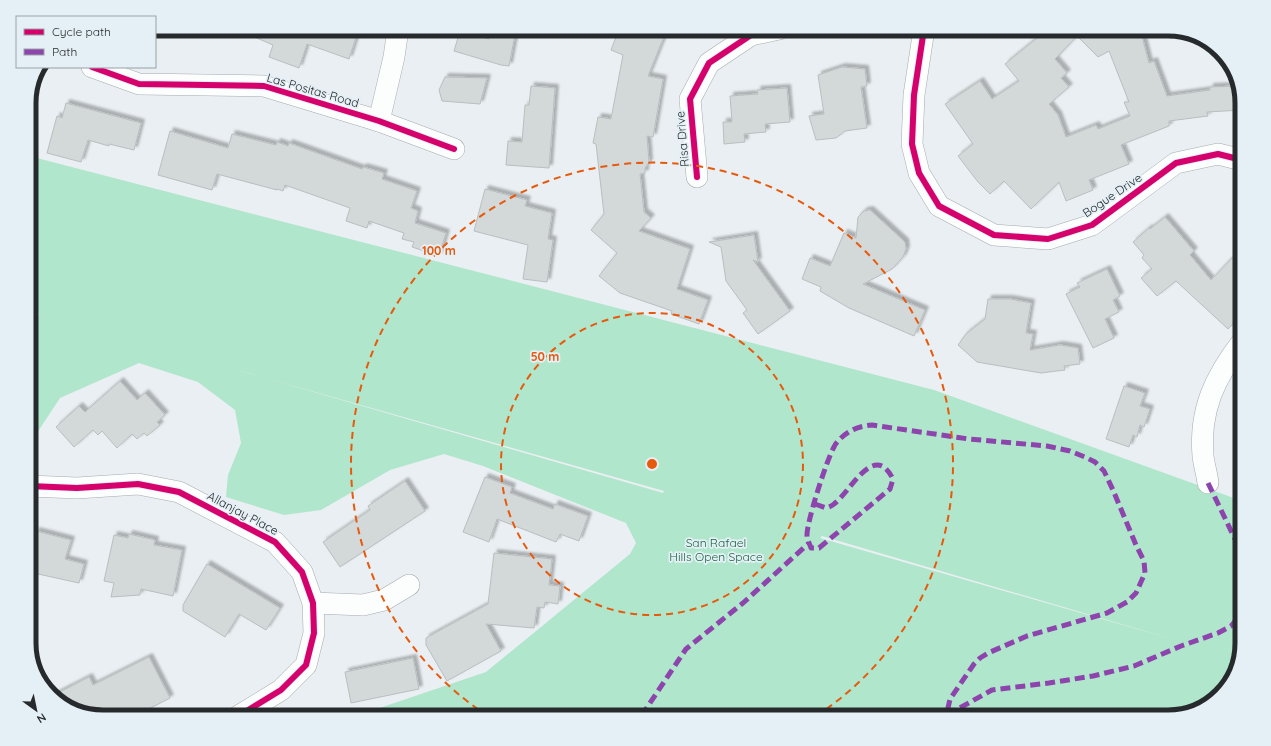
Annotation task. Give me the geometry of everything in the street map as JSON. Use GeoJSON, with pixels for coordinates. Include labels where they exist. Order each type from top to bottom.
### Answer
{"type":"FeatureCollection","features":[{"type":"Feature","properties":{"kind":"street"},"geometry":{"type":"LineString","coordinates":[[379,121],[394,57],[397,36]]}},
{"type":"Feature","properties":{"kind":"street","name":"Risa Drive"},"geometry":{"type":"LineString","coordinates":[[697,177],[690,99],[709,63],[750,36]]}},
{"type":"Feature","properties":{"kind":"street","name":"Bogue Drive"},"geometry":{"type":"LineString","coordinates":[[923,36],[914,95],[912,144],[919,173],[939,206],[994,235],[1048,239],[1092,225],[1176,163],[1218,154],[1235,158]]}},
{"type":"Feature","properties":{"kind":"street","name":"Las Positas Road"},"geometry":{"type":"LineString","coordinates":[[95,68],[139,84],[264,86],[379,121],[454,149]]}},
{"type":"Feature","properties":{"kind":"street"},"geometry":{"type":"LineString","coordinates":[[1208,483],[1202,436],[1205,411],[1211,392],[1235,352]]}},
{"type":"Feature","properties":{"kind":"street","name":"Allanjay Place"},"geometry":{"type":"LineString","coordinates":[[36,486],[77,488],[138,484],[179,492],[275,542],[302,572],[313,603],[314,633],[306,664],[281,690],[248,710]]}},
{"type":"Feature","properties":{"kind":"street"},"geometry":{"type":"LineString","coordinates":[[313,603],[363,605],[384,600],[409,585]]}},
{"type":"Feature","properties":{"kind":"green space","name":"San Rafael Hills Open Space"},"geometry":{"type":"Polygon","coordinates":[[[36,158],[934,390],[1235,498],[1235,643],[1233,660],[1221,684],[1209,696],[1185,708],[1168,710],[374,710],[486,672],[630,554],[636,543],[626,523],[483,466],[444,454],[390,470],[321,510],[284,515],[226,497],[228,475],[241,443],[235,410],[198,382],[139,363],[60,398],[36,434],[36,325],[39,313],[36,312],[36,158]],[[227,367],[663,493],[664,491],[227,367]],[[822,536],[820,538],[1182,642],[822,536]]]}},
{"type":"Feature","properties":{"kind":"building"},"geometry":{"type":"Polygon","coordinates":[[[252,36],[356,36],[349,59],[307,44],[299,68],[269,57],[273,45],[252,36]]]}},
{"type":"Feature","properties":{"kind":"building"},"geometry":{"type":"Polygon","coordinates":[[[458,36],[478,36],[489,39],[490,36],[515,36],[509,66],[454,51],[458,36]]]}},
{"type":"Feature","properties":{"kind":"building"},"geometry":{"type":"Polygon","coordinates":[[[616,36],[664,36],[648,76],[663,79],[653,137],[647,136],[649,162],[645,168],[645,173],[640,174],[644,212],[651,218],[639,231],[690,249],[677,289],[708,300],[699,324],[671,314],[672,311],[620,293],[599,276],[617,253],[591,230],[604,214],[596,144],[593,143],[598,117],[611,119],[623,55],[611,50],[616,36]]]}},
{"type":"Feature","properties":{"kind":"building"},"geometry":{"type":"Polygon","coordinates":[[[1039,36],[1077,36],[1142,36],[1149,63],[1154,61],[1167,96],[1210,90],[1210,87],[1233,86],[1235,110],[1207,112],[1208,116],[1169,121],[1169,126],[1121,145],[1129,164],[1089,180],[1093,190],[1066,201],[1059,182],[1031,209],[1004,181],[990,194],[978,182],[958,156],[973,144],[945,104],[980,81],[992,99],[1019,81],[1005,64],[1039,36]],[[1077,36],[1055,59],[1067,73],[1061,78],[1069,87],[1049,104],[1058,115],[1066,137],[1096,125],[1098,129],[1130,116],[1124,102],[1129,102],[1109,51],[1098,57],[1077,36]]]}},
{"type":"Feature","properties":{"kind":"building"},"geometry":{"type":"Polygon","coordinates":[[[842,67],[865,69],[867,86],[861,87],[867,128],[845,131],[836,138],[816,140],[809,116],[824,114],[818,75],[842,67]]]}},
{"type":"Feature","properties":{"kind":"building"},"geometry":{"type":"Polygon","coordinates":[[[445,77],[487,78],[480,104],[442,101],[439,90],[445,77]]]}},
{"type":"Feature","properties":{"kind":"building"},"geometry":{"type":"Polygon","coordinates":[[[531,86],[555,88],[549,168],[506,165],[508,141],[522,142],[525,105],[529,105],[531,86]]]}},
{"type":"Feature","properties":{"kind":"building"},"geometry":{"type":"Polygon","coordinates":[[[787,88],[790,122],[765,124],[766,132],[744,134],[745,142],[724,144],[723,122],[732,122],[730,96],[758,94],[757,90],[787,88]]]}},
{"type":"Feature","properties":{"kind":"building"},"geometry":{"type":"Polygon","coordinates":[[[66,103],[141,123],[134,150],[109,144],[109,146],[88,140],[81,162],[47,153],[57,116],[62,118],[66,103]]]}},
{"type":"Feature","properties":{"kind":"building"},"geometry":{"type":"Polygon","coordinates":[[[170,131],[228,148],[232,134],[276,145],[277,142],[288,146],[289,143],[362,169],[363,167],[384,173],[382,179],[417,191],[411,208],[418,211],[415,223],[446,233],[439,256],[412,247],[414,242],[402,239],[404,233],[369,221],[367,228],[346,221],[350,208],[285,185],[283,191],[217,174],[212,190],[158,175],[170,131]]]}},
{"type":"Feature","properties":{"kind":"building"},"geometry":{"type":"Polygon","coordinates":[[[485,189],[527,200],[525,206],[552,213],[548,239],[553,240],[547,282],[523,279],[528,245],[474,231],[485,189]]]}},
{"type":"Feature","properties":{"kind":"building"},"geometry":{"type":"Polygon","coordinates":[[[870,210],[905,242],[906,249],[903,257],[892,269],[863,284],[925,310],[914,336],[849,308],[820,291],[821,287],[802,279],[810,258],[830,266],[844,233],[856,238],[858,217],[864,211],[870,210]]]}},
{"type":"Feature","properties":{"kind":"building"},"geometry":{"type":"Polygon","coordinates":[[[1165,217],[1194,251],[1190,255],[1211,280],[1232,258],[1235,261],[1235,297],[1233,299],[1235,301],[1235,322],[1228,329],[1176,281],[1157,296],[1141,278],[1152,269],[1142,258],[1144,255],[1133,242],[1149,228],[1150,229],[1165,217]]]}},
{"type":"Feature","properties":{"kind":"building"},"geometry":{"type":"Polygon","coordinates":[[[754,235],[758,262],[753,260],[790,311],[758,334],[743,313],[747,310],[726,281],[721,247],[709,242],[754,235]]]}},
{"type":"Feature","properties":{"kind":"building"},"geometry":{"type":"Polygon","coordinates":[[[1107,269],[1120,296],[1113,300],[1119,312],[1105,319],[1114,338],[1093,348],[1066,294],[1080,287],[1077,283],[1107,269]]]}},
{"type":"Feature","properties":{"kind":"building"},"geometry":{"type":"Polygon","coordinates":[[[988,299],[1010,299],[1031,303],[1026,333],[1033,334],[1030,350],[1060,345],[1078,348],[1080,364],[1064,366],[1065,370],[1041,373],[977,362],[958,345],[966,334],[985,319],[988,299]]]}},
{"type":"Feature","properties":{"kind":"building"},"geometry":{"type":"Polygon","coordinates":[[[120,381],[137,400],[145,393],[165,415],[157,422],[160,425],[147,436],[144,433],[137,439],[132,434],[117,448],[102,431],[98,435],[93,430],[74,447],[56,427],[79,406],[85,412],[120,381]]]}},
{"type":"Feature","properties":{"kind":"building"},"geometry":{"type":"Polygon","coordinates":[[[1124,386],[1145,393],[1140,406],[1150,409],[1144,427],[1140,425],[1137,437],[1133,435],[1129,447],[1106,439],[1124,386]]]}},
{"type":"Feature","properties":{"kind":"building"},"geometry":{"type":"Polygon","coordinates":[[[485,477],[512,487],[510,493],[553,509],[555,504],[588,516],[579,541],[560,534],[556,542],[497,519],[489,542],[463,532],[485,477]]]}},
{"type":"Feature","properties":{"kind":"building"},"geometry":{"type":"Polygon","coordinates":[[[405,481],[425,511],[340,567],[323,542],[370,510],[368,506],[405,481]]]}},
{"type":"Feature","properties":{"kind":"building"},"geometry":{"type":"Polygon","coordinates":[[[36,531],[71,540],[65,559],[84,564],[79,583],[36,574],[36,531]]]}},
{"type":"Feature","properties":{"kind":"building"},"geometry":{"type":"Polygon","coordinates":[[[129,534],[155,540],[154,545],[182,550],[173,596],[141,589],[140,595],[111,597],[114,583],[104,581],[114,535],[128,538],[129,534]]]}},
{"type":"Feature","properties":{"kind":"building"},"geometry":{"type":"Polygon","coordinates":[[[494,553],[552,559],[549,585],[560,586],[558,604],[545,602],[544,608],[537,607],[534,628],[486,624],[501,651],[447,681],[426,645],[426,638],[488,604],[494,553]]]}},
{"type":"Feature","properties":{"kind":"building"},"geometry":{"type":"Polygon","coordinates":[[[207,564],[280,608],[266,630],[239,614],[225,637],[183,611],[183,605],[207,564]]]}},
{"type":"Feature","properties":{"kind":"building"},"geometry":{"type":"Polygon","coordinates":[[[149,657],[170,698],[147,710],[103,710],[86,708],[78,705],[59,693],[89,677],[93,685],[149,657]]]}},
{"type":"Feature","properties":{"kind":"building"},"geometry":{"type":"Polygon","coordinates":[[[413,658],[419,689],[351,703],[345,672],[413,658]]]}},
{"type":"Feature","properties":{"kind":"marked path"},"geometry":{"type":"LineString","coordinates":[[815,504],[826,508],[832,505],[841,498],[863,472],[870,467],[878,465],[886,469],[893,479],[890,489],[819,548],[811,548],[807,538],[810,519],[827,464],[836,443],[848,432],[868,425],[969,439],[1047,446],[1070,451],[1085,457],[1095,462],[1104,471],[1144,561],[1145,573],[1136,593],[1127,602],[1107,613],[1027,636],[988,653],[974,664],[950,699],[948,710]]}},
{"type":"Feature","properties":{"kind":"marked path"},"geometry":{"type":"LineString","coordinates":[[1208,483],[1235,539]]}},
{"type":"Feature","properties":{"kind":"marked path"},"geometry":{"type":"LineString","coordinates":[[646,710],[686,649],[743,603],[809,543]]}},
{"type":"Feature","properties":{"kind":"marked path"},"geometry":{"type":"LineString","coordinates":[[956,710],[992,690],[1093,676],[1134,666],[1181,646],[1218,633],[1231,626],[1235,621]]}},
{"type":"Feature","properties":{"kind":"cycle path"},"geometry":{"type":"LineString","coordinates":[[697,177],[690,99],[709,63],[750,36]]}},
{"type":"Feature","properties":{"kind":"cycle path"},"geometry":{"type":"LineString","coordinates":[[923,36],[914,95],[912,144],[919,173],[939,206],[994,235],[1048,239],[1092,225],[1176,163],[1218,154],[1235,158]]}},
{"type":"Feature","properties":{"kind":"cycle path"},"geometry":{"type":"LineString","coordinates":[[95,68],[139,84],[264,86],[379,121],[454,149]]}},
{"type":"Feature","properties":{"kind":"cycle path"},"geometry":{"type":"LineString","coordinates":[[36,486],[77,488],[138,484],[179,492],[275,542],[302,572],[313,603],[314,633],[306,665],[281,690],[248,710]]}}]}
